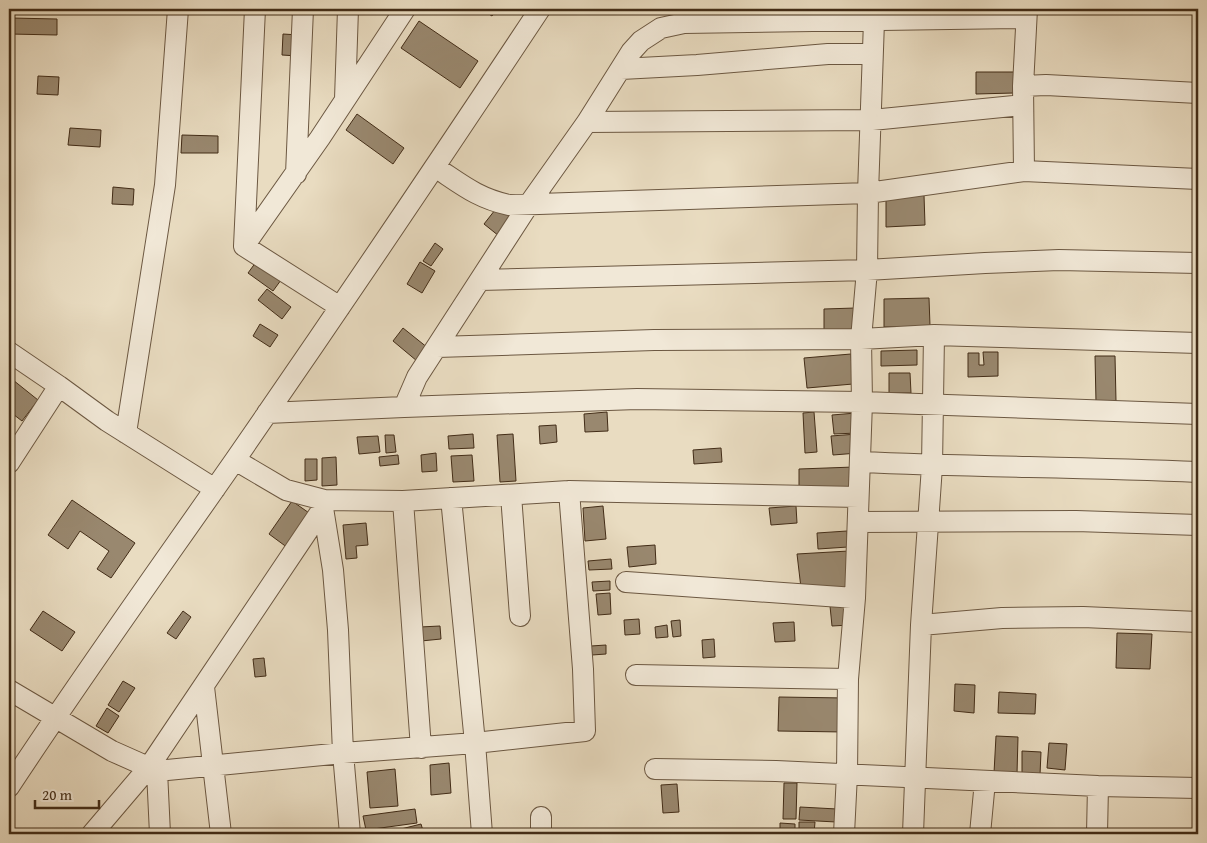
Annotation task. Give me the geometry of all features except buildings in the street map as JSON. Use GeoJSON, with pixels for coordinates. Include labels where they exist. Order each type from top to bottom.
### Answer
{"type":"FeatureCollection","features":[{"type":"Feature","properties":{"kind":"street"},"geometry":{"type":"LineString","coordinates":[[126,434],[166,185],[178,9]]}},
{"type":"Feature","properties":{"kind":"street"},"geometry":{"type":"LineString","coordinates":[[244,246],[255,9]]}},
{"type":"Feature","properties":{"kind":"street"},"geometry":{"type":"LineString","coordinates":[[296,174],[303,9]]}},
{"type":"Feature","properties":{"kind":"street"},"geometry":{"type":"LineString","coordinates":[[345,100],[348,9]]}},
{"type":"Feature","properties":{"kind":"street"},"geometry":{"type":"LineString","coordinates":[[244,246],[296,174],[405,9]]}},
{"type":"Feature","properties":{"kind":"street"},"geometry":{"type":"LineString","coordinates":[[9,787],[55,717],[340,307],[540,9]]}},
{"type":"Feature","properties":{"kind":"street"},"geometry":{"type":"LineString","coordinates":[[404,407],[417,377],[529,204],[587,122],[632,52],[641,41],[661,28],[684,23],[874,21],[1026,14],[1023,95],[1024,171]]}},
{"type":"Feature","properties":{"kind":"street"},"geometry":{"type":"LineString","coordinates":[[844,834],[848,679],[855,598],[858,522],[862,402],[861,339],[868,270],[868,193],[874,21]]}},
{"type":"Feature","properties":{"kind":"street"},"geometry":{"type":"LineString","coordinates":[[621,69],[697,65],[828,54],[872,54]]}},
{"type":"Feature","properties":{"kind":"street"},"geometry":{"type":"LineString","coordinates":[[587,122],[872,120],[1023,95],[1055,86],[1198,93]]}},
{"type":"Feature","properties":{"kind":"street"},"geometry":{"type":"LineString","coordinates":[[435,166],[478,196],[509,205],[868,193],[1024,171],[1198,179]]}},
{"type":"Feature","properties":{"kind":"street"},"geometry":{"type":"LineString","coordinates":[[244,246],[340,307]]}},
{"type":"Feature","properties":{"kind":"street"},"geometry":{"type":"LineString","coordinates":[[480,280],[868,270],[1059,260],[1198,263]]}},
{"type":"Feature","properties":{"kind":"street"},"geometry":{"type":"LineString","coordinates":[[437,347],[654,340],[861,339],[934,335],[1198,343]]}},
{"type":"Feature","properties":{"kind":"street"},"geometry":{"type":"LineString","coordinates":[[913,834],[921,624],[932,466],[934,335]]}},
{"type":"Feature","properties":{"kind":"street"},"geometry":{"type":"LineString","coordinates":[[10,355],[59,386],[126,434],[215,489]]}},
{"type":"Feature","properties":{"kind":"street"},"geometry":{"type":"LineString","coordinates":[[9,463],[59,386]]}},
{"type":"Feature","properties":{"kind":"street"},"geometry":{"type":"LineString","coordinates":[[267,413],[637,399],[862,402],[1198,414]]}},
{"type":"Feature","properties":{"kind":"street"},"geometry":{"type":"LineString","coordinates":[[234,460],[286,490],[323,504],[570,491],[858,497]]}},
{"type":"Feature","properties":{"kind":"street"},"geometry":{"type":"LineString","coordinates":[[860,462],[932,466],[1136,469],[1198,472]]}},
{"type":"Feature","properties":{"kind":"street"},"geometry":{"type":"LineString","coordinates":[[9,690],[112,751],[153,769],[421,748],[585,731],[583,670],[570,491]]}},
{"type":"Feature","properties":{"kind":"street"},"geometry":{"type":"LineString","coordinates":[[511,495],[520,616]]}},
{"type":"Feature","properties":{"kind":"street"},"geometry":{"type":"LineString","coordinates":[[451,498],[482,834]]}},
{"type":"Feature","properties":{"kind":"street"},"geometry":{"type":"LineString","coordinates":[[403,501],[421,748]]}},
{"type":"Feature","properties":{"kind":"street"},"geometry":{"type":"LineString","coordinates":[[92,834],[153,769],[323,504]]}},
{"type":"Feature","properties":{"kind":"street"},"geometry":{"type":"LineString","coordinates":[[323,504],[333,570],[338,630],[343,753],[350,834]]}},
{"type":"Feature","properties":{"kind":"street"},"geometry":{"type":"LineString","coordinates":[[858,522],[928,520],[1076,521],[1198,525]]}},
{"type":"Feature","properties":{"kind":"street"},"geometry":{"type":"LineString","coordinates":[[626,582],[855,598]]}},
{"type":"Feature","properties":{"kind":"street"},"geometry":{"type":"LineString","coordinates":[[921,624],[1002,618],[1083,617],[1198,622]]}},
{"type":"Feature","properties":{"kind":"street"},"geometry":{"type":"LineString","coordinates":[[636,675],[848,679]]}},
{"type":"Feature","properties":{"kind":"street"},"geometry":{"type":"LineString","coordinates":[[204,687],[222,834]]}},
{"type":"Feature","properties":{"kind":"street"},"geometry":{"type":"LineString","coordinates":[[153,769],[160,834]]}},
{"type":"Feature","properties":{"kind":"street"},"geometry":{"type":"LineString","coordinates":[[656,770],[847,774],[1098,786],[1198,788]]}},
{"type":"Feature","properties":{"kind":"street"},"geometry":{"type":"LineString","coordinates":[[980,834],[985,781]]}},
{"type":"Feature","properties":{"kind":"street"},"geometry":{"type":"LineString","coordinates":[[1097,834],[1098,786]]}}]}
